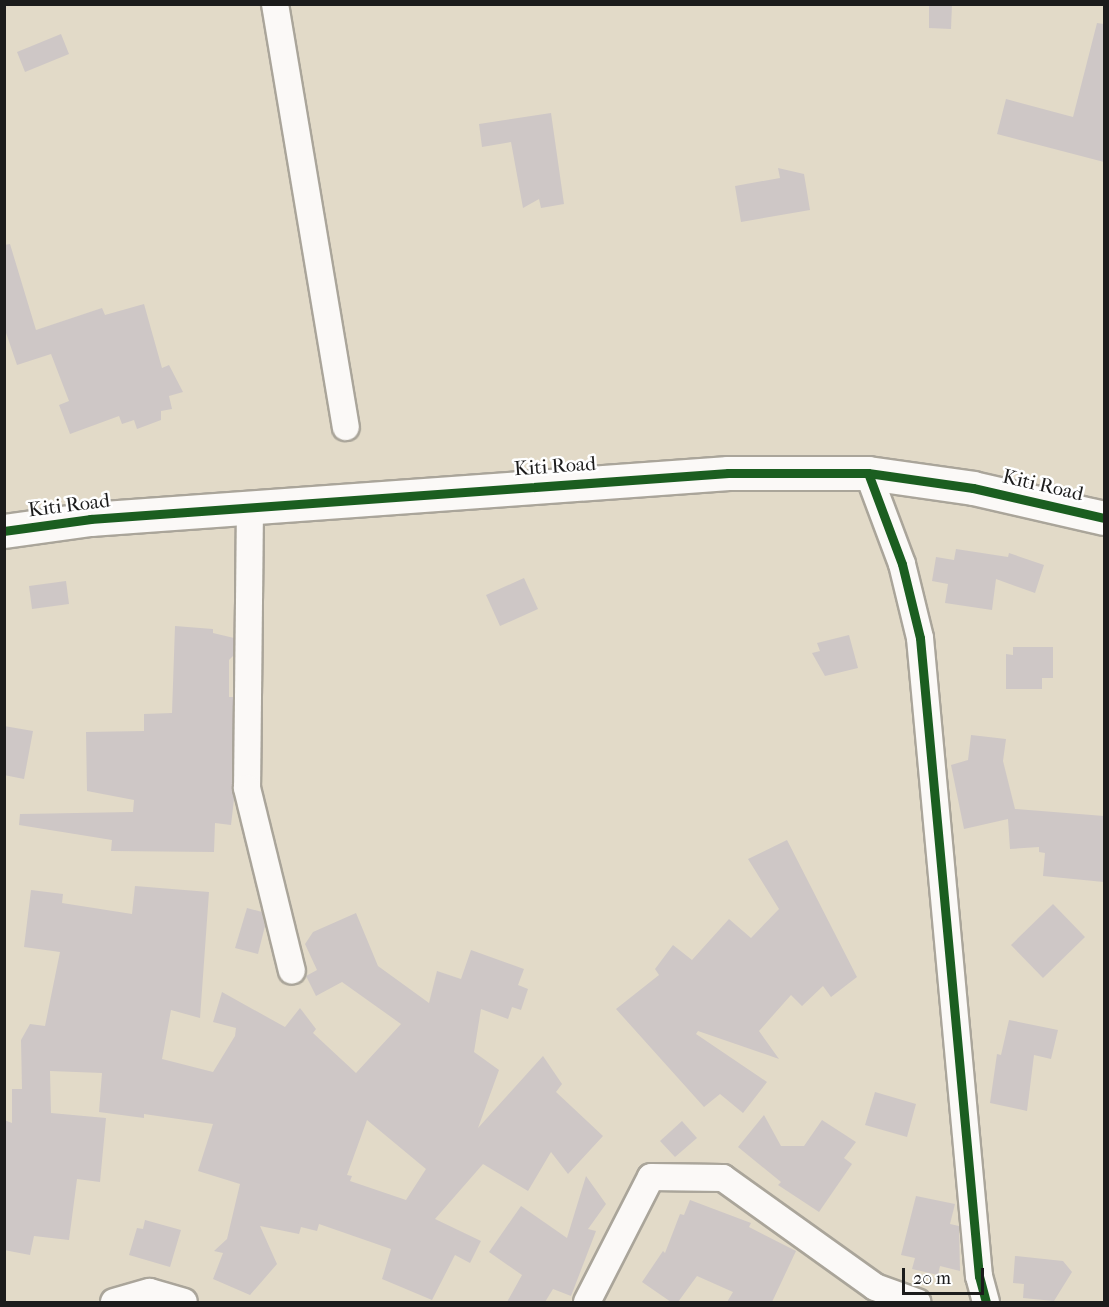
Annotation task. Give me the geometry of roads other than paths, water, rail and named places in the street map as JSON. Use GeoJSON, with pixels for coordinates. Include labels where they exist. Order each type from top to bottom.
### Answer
{"type":"FeatureCollection","features":[{"type":"Feature","properties":{"kind":"street"},"geometry":{"type":"LineString","coordinates":[[275,4],[346,427]]}},
{"type":"Feature","properties":{"kind":"street"},"geometry":{"type":"LineString","coordinates":[[868,473],[902,564],[920,638],[979,1276],[986,1302]]}},
{"type":"Feature","properties":{"kind":"street","name":"Kiti Road"},"geometry":{"type":"LineString","coordinates":[[4,531],[90,519],[706,474],[868,473],[973,488],[1104,518]]}},
{"type":"Feature","properties":{"kind":"street"},"geometry":{"type":"LineString","coordinates":[[250,507],[247,788],[292,971]]}},
{"type":"Feature","properties":{"kind":"street"},"geometry":{"type":"LineString","coordinates":[[587,1302],[651,1178],[723,1179],[875,1287],[917,1302]]}},
{"type":"Feature","properties":{"kind":"street"},"geometry":{"type":"LineString","coordinates":[[114,1302],[150,1292],[184,1302]]}}]}
